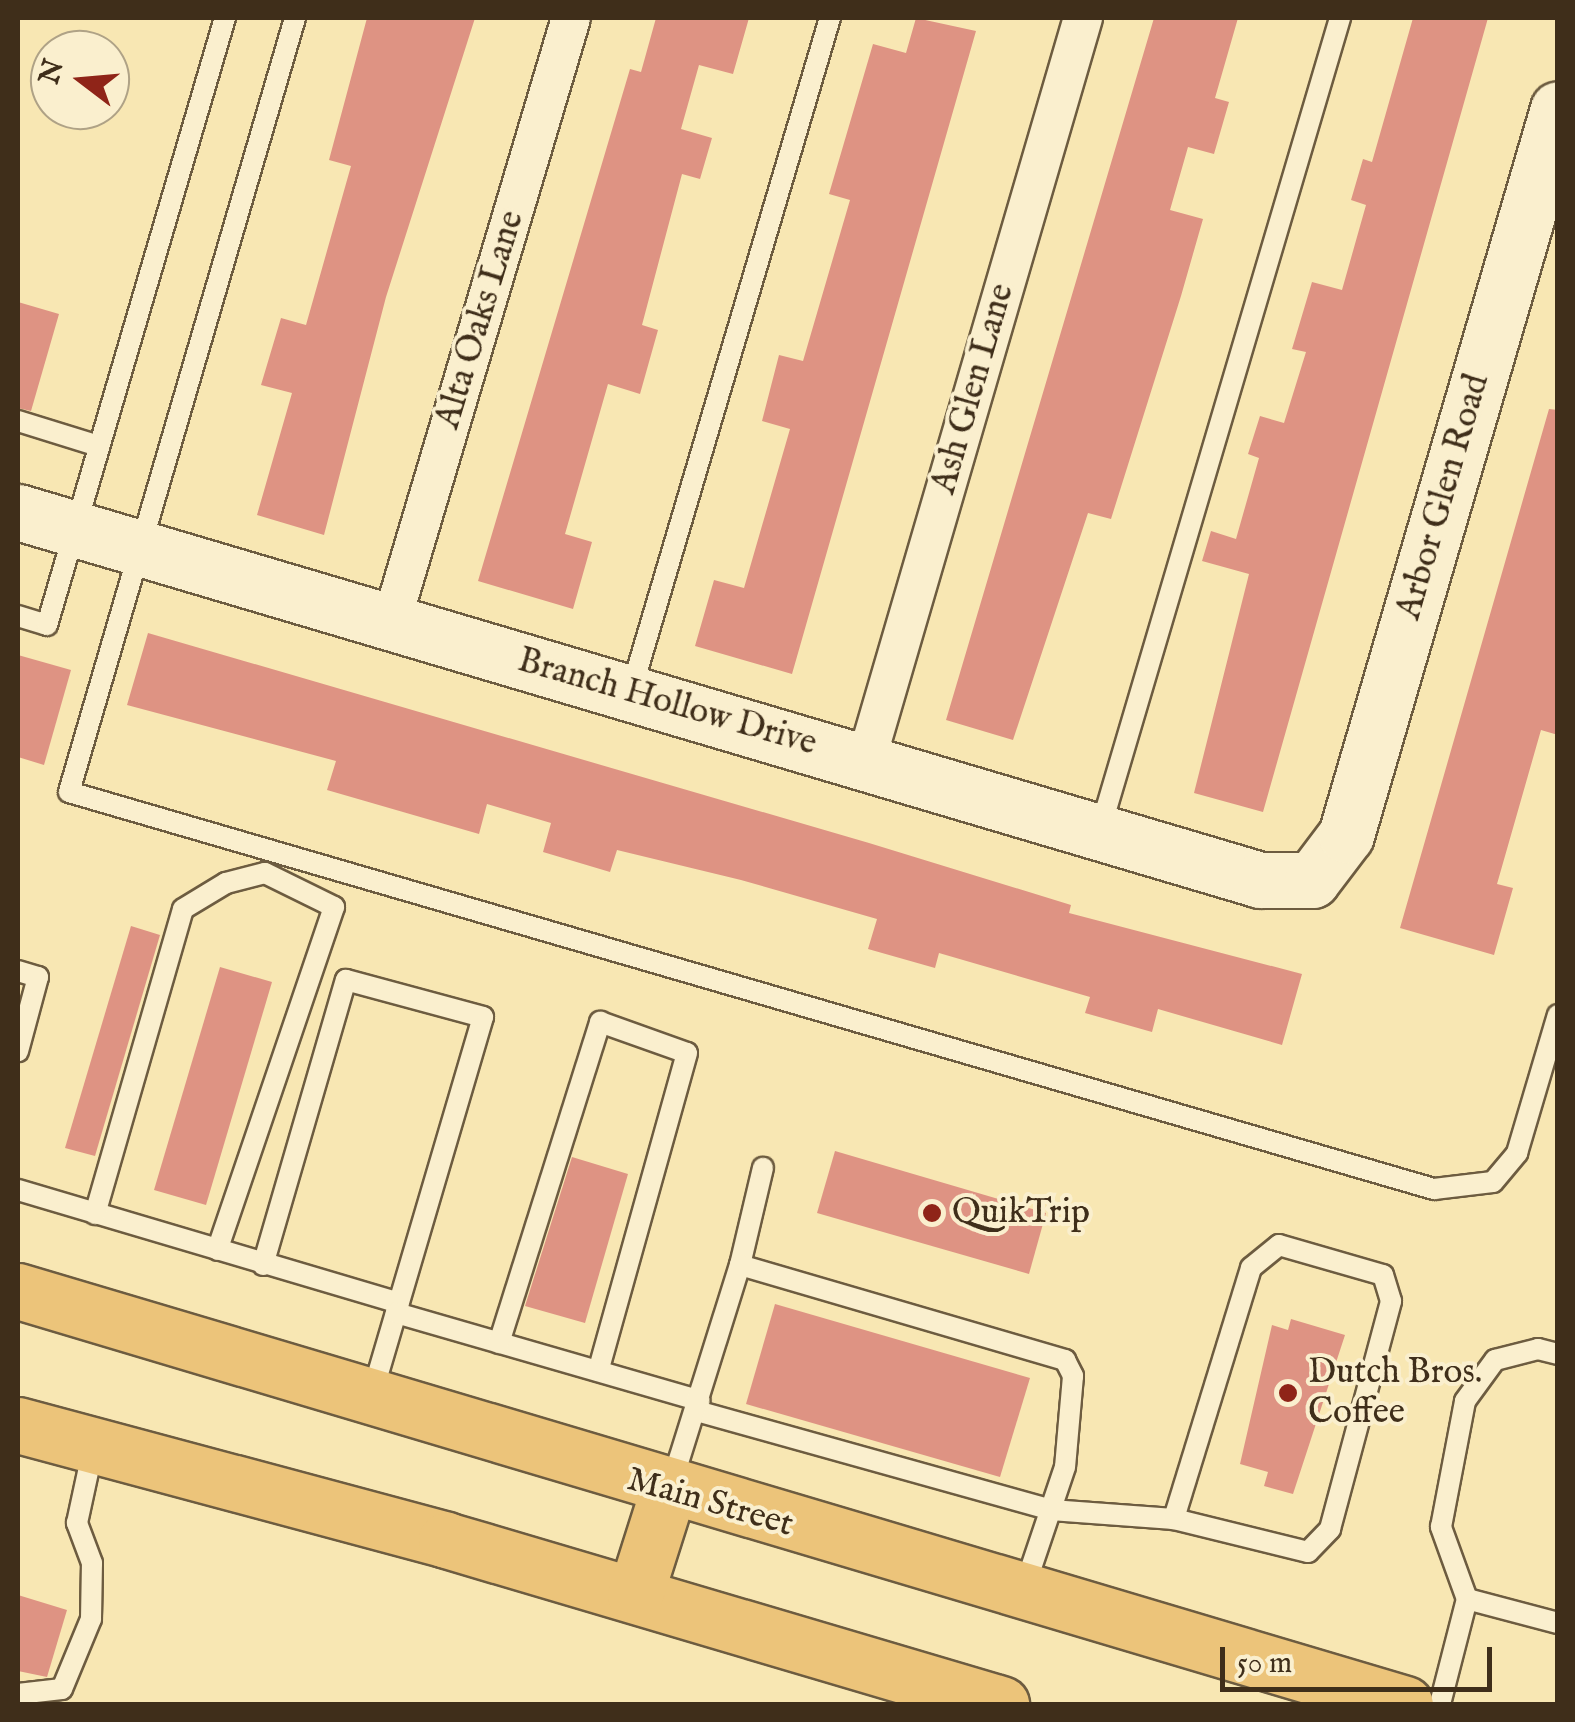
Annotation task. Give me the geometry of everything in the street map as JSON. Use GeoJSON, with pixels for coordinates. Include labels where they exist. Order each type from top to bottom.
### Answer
{"type":"FeatureCollection","features":[{"type":"Feature","properties":{"kind":"main road","name":"Main Street"},"geometry":{"type":"LineString","coordinates":[[18,1292],[668,1491],[1405,1704]]}},
{"type":"Feature","properties":{"kind":"main road"},"geometry":{"type":"LineString","coordinates":[[18,1426],[636,1595],[1001,1704]]}},
{"type":"Feature","properties":{"kind":"main road"},"geometry":{"type":"LineString","coordinates":[[636,1595],[668,1491]]}},
{"type":"Feature","properties":{"kind":"street","name":"Alta Oaks Lane"},"geometry":{"type":"LineString","coordinates":[[392,624],[571,18]]}},
{"type":"Feature","properties":{"kind":"street","name":"Ash Glen Lane"},"geometry":{"type":"LineString","coordinates":[[866,760],[1083,18]]}},
{"type":"Feature","properties":{"kind":"street","name":"Arbor Glen Road"},"geometry":{"type":"LineString","coordinates":[[1316,876],[1346,835],[1558,109]]}},
{"type":"Feature","properties":{"kind":"street","name":"Branch Hollow Drive"},"geometry":{"type":"LineString","coordinates":[[18,512],[866,760],[1260,880],[1316,876]]}},
{"type":"Feature","properties":{"kind":"lane"},"geometry":{"type":"LineString","coordinates":[[18,616],[48,625],[225,18]]}},
{"type":"Feature","properties":{"kind":"lane"},"geometry":{"type":"LineString","coordinates":[[295,18],[69,792],[1434,1189],[1492,1182],[1517,1154],[1558,1015]]}},
{"type":"Feature","properties":{"kind":"lane"},"geometry":{"type":"LineString","coordinates":[[631,693],[830,18]]}},
{"type":"Feature","properties":{"kind":"lane"},"geometry":{"type":"LineString","coordinates":[[1099,832],[1340,18]]}},
{"type":"Feature","properties":{"kind":"lane"},"geometry":{"type":"LineString","coordinates":[[18,422],[98,446]]}},
{"type":"Feature","properties":{"kind":"lane"},"geometry":{"type":"LineString","coordinates":[[95,1214],[183,909],[226,883],[265,873],[334,907],[217,1250]]}},
{"type":"Feature","properties":{"kind":"lane"},"geometry":{"type":"LineString","coordinates":[[18,1050],[28,974]]}},
{"type":"Feature","properties":{"kind":"lane"},"geometry":{"type":"LineString","coordinates":[[264,1265],[346,980],[484,1017],[370,1400]]}},
{"type":"Feature","properties":{"kind":"lane"},"geometry":{"type":"LineString","coordinates":[[499,1343],[600,1022],[687,1053],[598,1371]]}},
{"type":"Feature","properties":{"kind":"lane"},"geometry":{"type":"LineString","coordinates":[[668,1491],[740,1266],[764,1168]]}},
{"type":"Feature","properties":{"kind":"lane"},"geometry":{"type":"LineString","coordinates":[[18,1190],[598,1371],[698,1406],[1051,1510],[1174,1519],[1308,1552],[1330,1529],[1390,1301],[1383,1275],[1279,1245],[1251,1268],[1174,1519]]}},
{"type":"Feature","properties":{"kind":"lane"},"geometry":{"type":"LineString","coordinates":[[740,1266],[1065,1360],[1073,1376],[1065,1468],[1023,1592]]}},
{"type":"Feature","properties":{"kind":"lane"},"geometry":{"type":"LineString","coordinates":[[1440,1704],[1467,1599],[1441,1527],[1465,1401],[1495,1360],[1538,1349],[1558,1354]]}},
{"type":"Feature","properties":{"kind":"lane"},"geometry":{"type":"LineString","coordinates":[[18,1694],[62,1689],[91,1619],[92,1563],[78,1524],[92,1449]]}},
{"type":"Feature","properties":{"kind":"lane"},"geometry":{"type":"LineString","coordinates":[[1467,1599],[1558,1622]]}},
{"type":"Feature","properties":{"kind":"building"},"geometry":{"type":"Polygon","coordinates":[[[367,18],[475,18],[386,297],[324,535],[257,515],[292,393],[261,385],[281,318],[306,325],[351,166],[329,160],[367,18]]]}},
{"type":"Feature","properties":{"kind":"building"},"geometry":{"type":"Polygon","coordinates":[[[656,18],[749,18],[733,74],[699,65],[681,129],[712,138],[700,179],[682,174],[642,325],[658,330],[640,394],[608,384],[565,534],[592,542],[573,609],[478,581],[630,69],[641,72],[656,18]]]}},
{"type":"Feature","properties":{"kind":"building"},"geometry":{"type":"Polygon","coordinates":[[[916,18],[976,31],[792,674],[695,646],[714,580],[744,588],[790,429],[762,421],[779,355],[803,361],[850,200],[829,194],[873,44],[906,53],[916,18]]]}},
{"type":"Feature","properties":{"kind":"building"},"geometry":{"type":"Polygon","coordinates":[[[1154,18],[1238,18],[1215,98],[1229,102],[1214,154],[1188,147],[1170,210],[1203,219],[1181,296],[1111,519],[1088,513],[1013,740],[946,720],[1154,18]]]}},
{"type":"Feature","properties":{"kind":"building"},"geometry":{"type":"Polygon","coordinates":[[[1413,18],[1488,18],[1263,812],[1194,793],[1249,574],[1202,561],[1211,531],[1236,539],[1259,458],[1248,454],[1260,416],[1284,423],[1306,352],[1292,349],[1312,282],[1342,290],[1366,205],[1351,200],[1363,159],[1372,162],[1413,18]]]}},
{"type":"Feature","properties":{"kind":"building"},"geometry":{"type":"Polygon","coordinates":[[[18,302],[59,314],[31,411],[18,408],[18,302]]]}},
{"type":"Feature","properties":{"kind":"building"},"geometry":{"type":"Polygon","coordinates":[[[1549,409],[1558,410],[1558,735],[1541,730],[1497,884],[1513,888],[1494,955],[1400,928],[1549,409]]]}},
{"type":"Feature","properties":{"kind":"building"},"geometry":{"type":"Polygon","coordinates":[[[148,633],[869,843],[1071,905],[1069,913],[1302,974],[1282,1045],[1158,1009],[1152,1032],[1085,1013],[1090,997],[939,953],[935,968],[868,949],[877,919],[741,880],[617,850],[610,872],[543,852],[551,823],[487,804],[479,834],[327,790],[336,761],[127,705],[148,633]]]}},
{"type":"Feature","properties":{"kind":"building"},"geometry":{"type":"Polygon","coordinates":[[[18,655],[71,670],[44,765],[18,757],[18,655]]]}},
{"type":"Feature","properties":{"kind":"building"},"geometry":{"type":"Polygon","coordinates":[[[131,926],[160,935],[95,1156],[65,1148],[131,926]]]}},
{"type":"Feature","properties":{"kind":"building"},"geometry":{"type":"Polygon","coordinates":[[[220,967],[272,982],[206,1205],[154,1190],[220,967]]]}},
{"type":"Feature","properties":{"kind":"building","name":"QuikTrip"},"geometry":{"type":"Polygon","coordinates":[[[835,1151],[1046,1213],[1029,1274],[817,1213],[835,1151]]]}},
{"type":"Feature","properties":{"kind":"building"},"geometry":{"type":"Polygon","coordinates":[[[572,1157],[628,1174],[585,1323],[525,1306],[572,1157]]]}},
{"type":"Feature","properties":{"kind":"building"},"geometry":{"type":"Polygon","coordinates":[[[775,1304],[1030,1378],[1000,1477],[746,1404],[775,1304]]]}},
{"type":"Feature","properties":{"kind":"building"},"geometry":{"type":"Polygon","coordinates":[[[1291,1319],[1345,1335],[1293,1494],[1264,1486],[1268,1472],[1240,1464],[1272,1325],[1288,1330],[1291,1319]]]}},
{"type":"Feature","properties":{"kind":"building"},"geometry":{"type":"Polygon","coordinates":[[[18,1595],[67,1610],[47,1677],[18,1671],[18,1595]]]}},
{"type":"Feature","properties":{"kind":"place","name":"QuikTrip"},"geometry":{"type":"Point","coordinates":[932,1213]}},
{"type":"Feature","properties":{"kind":"place","name":"Dutch Bros. Coffee"},"geometry":{"type":"Point","coordinates":[1288,1393]}}]}
